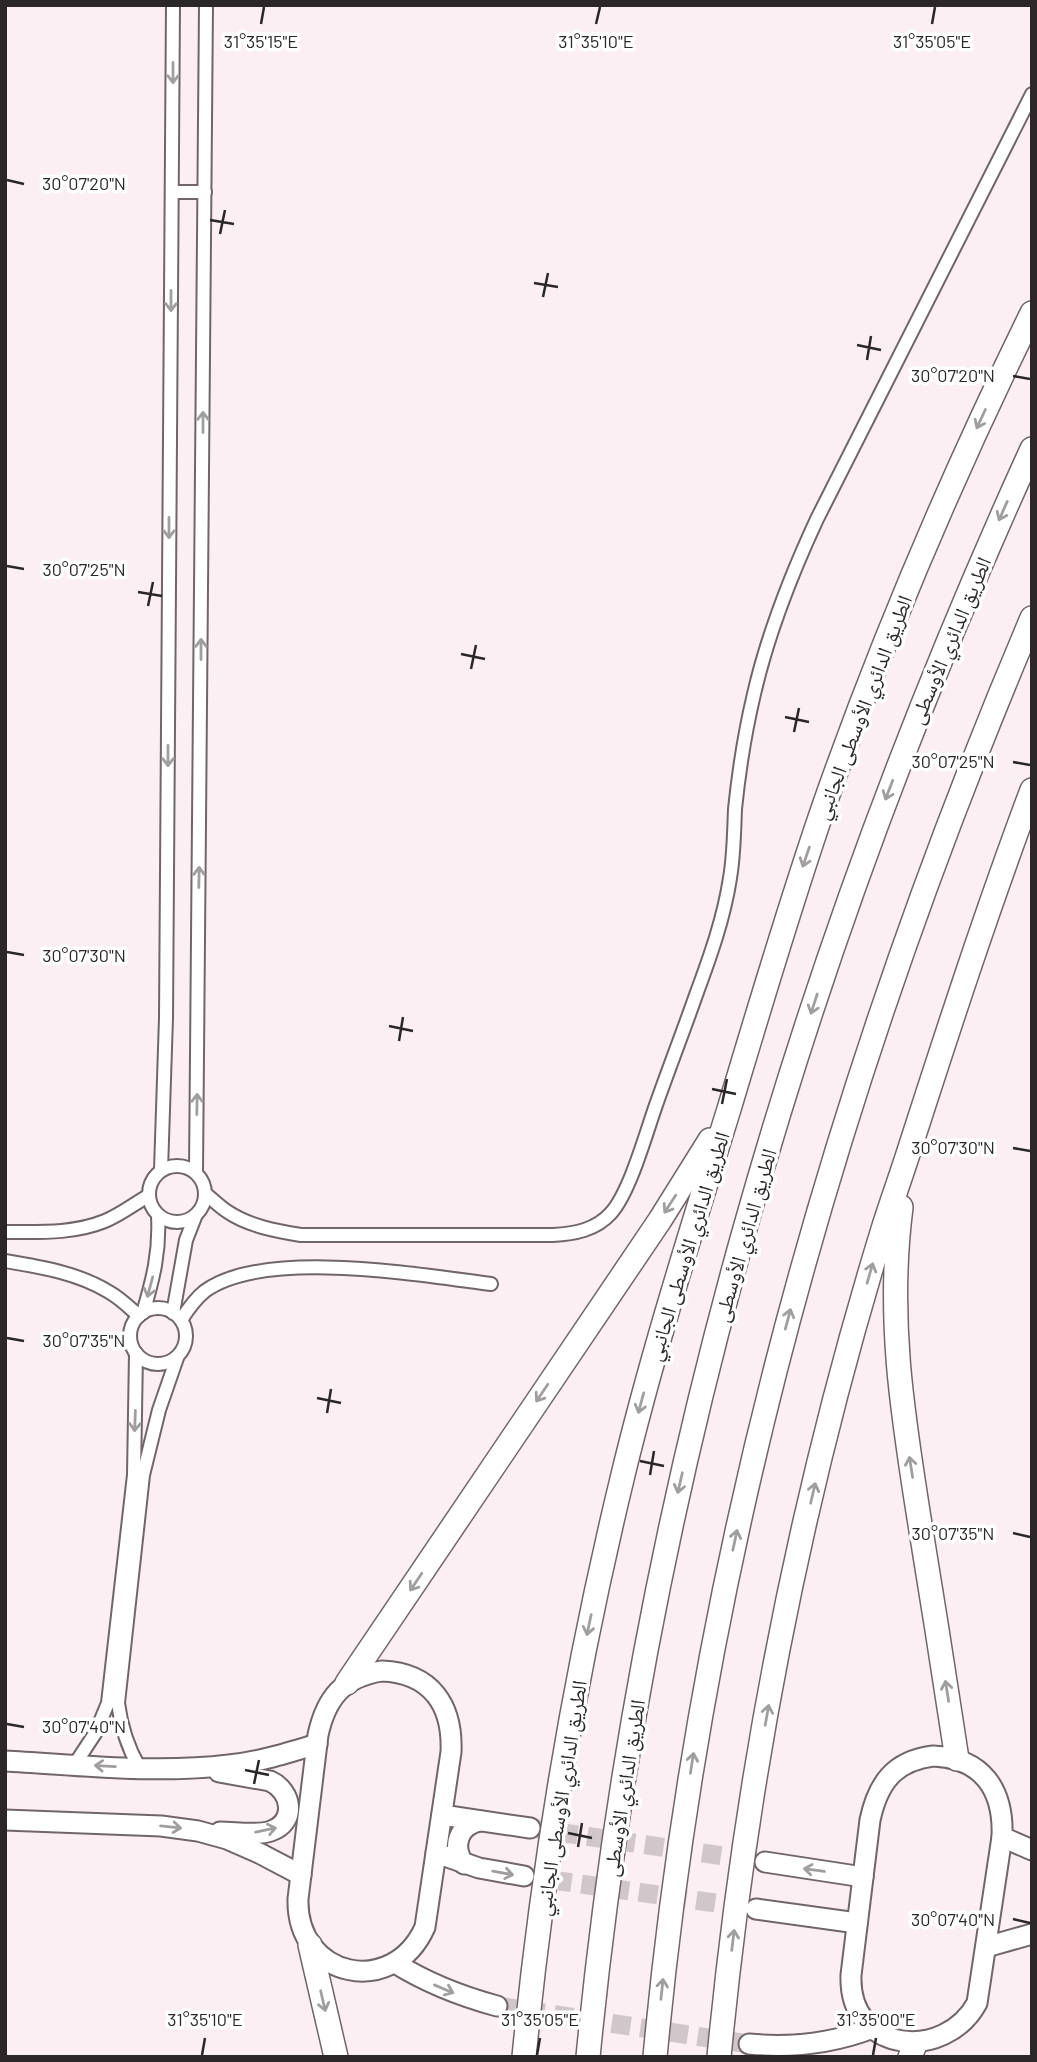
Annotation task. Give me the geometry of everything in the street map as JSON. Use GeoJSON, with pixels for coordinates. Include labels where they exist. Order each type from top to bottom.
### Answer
{"type":"FeatureCollection","features":[{"type":"Feature","properties":{"kind":"highway","name":"الطريق الدائري الأوسطى الجانبي"},"geometry":{"type":"LineString","coordinates":[[524,2057],[538,1936],[573,1706],[625,1466],[662,1328],[800,874],[854,723],[944,501],[1032,313]]}},
{"type":"Feature","properties":{"kind":"highway","name":"الطريق الدائري الأوسطى"},"geometry":{"type":"LineString","coordinates":[[588,2057],[610,1868],[643,1665],[690,1440],[737,1253],[818,991],[883,803],[952,631],[1032,449]]}},
{"type":"Feature","properties":{"kind":"highway"},"geometry":{"type":"LineString","coordinates":[[655,2057],[675,1878],[698,1727],[729,1566],[778,1356],[818,1209],[890,985],[948,825],[1032,618]]}},
{"type":"Feature","properties":{"kind":"highway"},"geometry":{"type":"LineString","coordinates":[[719,2057],[750,1812],[791,1589],[843,1369],[885,1224],[968,968],[1032,790]]}},
{"type":"Feature","properties":{"kind":"highway"},"geometry":{"type":"LineString","coordinates":[[347,1683],[675,1197],[730,1104]]}},
{"type":"Feature","properties":{"kind":"highway"},"geometry":{"type":"LineString","coordinates":[[909,1152],[895,1265],[898,1366],[903,1416],[957,1759]]}},
{"type":"Feature","properties":{"kind":"highway"},"geometry":{"type":"LineString","coordinates":[[310,1945],[336,2057]]}},
{"type":"Feature","properties":{"kind":"main road"},"geometry":{"type":"LineString","coordinates":[[394,1672],[418,1679],[436,1695],[448,1716],[451,1728],[451,1752],[425,1927],[413,1948],[395,1963],[373,1971],[349,1970],[327,1961],[310,1945],[298,1911],[317,1744],[330,1701],[347,1683],[370,1673],[394,1672]]}},
{"type":"Feature","properties":{"kind":"main road"},"geometry":{"type":"LineString","coordinates":[[195,1769],[269,1758],[317,1744]]}},
{"type":"Feature","properties":{"kind":"main road"},"geometry":{"type":"LineString","coordinates":[[921,1757],[957,1759],[979,1771],[994,1790],[1002,1813],[1002,1837],[977,2003],[965,2023],[948,2039],[912,2052],[890,2042],[870,2029],[856,2010],[850,1987],[870,1820],[876,1796],[882,1785],[899,1768],[921,1757]]}},
{"type":"Feature","properties":{"kind":"main road"},"geometry":{"type":"LineString","coordinates":[[5,1761],[195,1769],[270,1781],[283,1790],[289,1805],[285,1821],[272,1831],[264,1833],[5,1820]]}},
{"type":"Feature","properties":{"kind":"main road"},"geometry":{"type":"LineString","coordinates":[[442,1815],[530,1828]]}},
{"type":"Feature","properties":{"kind":"main road"},"geometry":{"type":"LineString","coordinates":[[464,1864],[458,1853],[458,1840],[463,1829],[480,1821]]}},
{"type":"Feature","properties":{"kind":"main road"},"geometry":{"type":"LineString","coordinates":[[198,1831],[228,1839],[301,1875]]}},
{"type":"Feature","properties":{"kind":"main road"},"geometry":{"type":"LineString","coordinates":[[1002,1837],[1032,1850]]}},
{"type":"Feature","properties":{"kind":"main road"},"geometry":{"type":"LineString","coordinates":[[436,1853],[494,1872],[524,1876]]}},
{"type":"Feature","properties":{"kind":"main road"},"geometry":{"type":"LineString","coordinates":[[765,1862],[863,1877]]}},
{"type":"Feature","properties":{"kind":"main road"},"geometry":{"type":"LineString","coordinates":[[756,1909],[857,1923]]}},
{"type":"Feature","properties":{"kind":"main road"},"geometry":{"type":"LineString","coordinates":[[986,1947],[1032,1934]]}},
{"type":"Feature","properties":{"kind":"main road"},"geometry":{"type":"LineString","coordinates":[[395,1963],[454,1993],[496,2006]]}},
{"type":"Feature","properties":{"kind":"main road"},"geometry":{"type":"LineString","coordinates":[[749,2044],[784,2046],[819,2043],[870,2029]]}},
{"type":"Feature","properties":{"kind":"street"},"geometry":{"type":"LineString","coordinates":[[161,1170],[166,1018],[173,5]]}},
{"type":"Feature","properties":{"kind":"street"},"geometry":{"type":"LineString","coordinates":[[196,1172],[206,5]]}},
{"type":"Feature","properties":{"kind":"street"},"geometry":{"type":"LineString","coordinates":[[206,1194],[228,1212],[251,1223],[301,1235],[574,1234],[594,1226],[611,1213],[636,1161],[725,907],[731,876],[738,778],[745,734],[766,648],[787,586],[817,519],[1032,94]]}},
{"type":"Feature","properties":{"kind":"street"},"geometry":{"type":"LineString","coordinates":[[172,192],[205,192]]}},
{"type":"Feature","properties":{"kind":"street"},"geometry":{"type":"LineString","coordinates":[[177,1316],[187,1240],[195,1217],[203,1207],[206,1194],[196,1172],[179,1166],[169,1166],[161,1170],[154,1177],[148,1196],[159,1216],[176,1223],[195,1217]]}},
{"type":"Feature","properties":{"kind":"street"},"geometry":{"type":"LineString","coordinates":[[5,1232],[81,1229],[107,1221],[148,1196]]}},
{"type":"Feature","properties":{"kind":"street"},"geometry":{"type":"LineString","coordinates":[[141,1314],[157,1261],[160,1241],[159,1216]]}},
{"type":"Feature","properties":{"kind":"street"},"geometry":{"type":"LineString","coordinates":[[5,1261],[87,1280],[112,1293],[141,1314]]}},
{"type":"Feature","properties":{"kind":"street"},"geometry":{"type":"LineString","coordinates":[[177,1316],[206,1291],[226,1280],[269,1270],[330,1268],[380,1271],[491,1284]]}},
{"type":"Feature","properties":{"kind":"street"},"geometry":{"type":"LineString","coordinates":[[139,1767],[121,1726],[118,1703],[143,1475],[159,1410],[186,1340],[186,1330],[177,1316],[163,1309],[153,1308],[141,1314],[133,1323],[130,1333],[136,1353],[155,1363],[166,1363],[177,1358]]}},
{"type":"Feature","properties":{"kind":"street"},"geometry":{"type":"LineString","coordinates":[[75,1764],[96,1732],[108,1703],[134,1475],[136,1353]]}},
{"type":"Feature","properties":{"kind":"tunnel"},"geometry":{"type":"LineString","coordinates":[[530,1828],[765,1862]]}},
{"type":"Feature","properties":{"kind":"tunnel"},"geometry":{"type":"LineString","coordinates":[[524,1876],[751,1908]]}},
{"type":"Feature","properties":{"kind":"tunnel"},"geometry":{"type":"LineString","coordinates":[[497,2006],[749,2044]]}}]}
